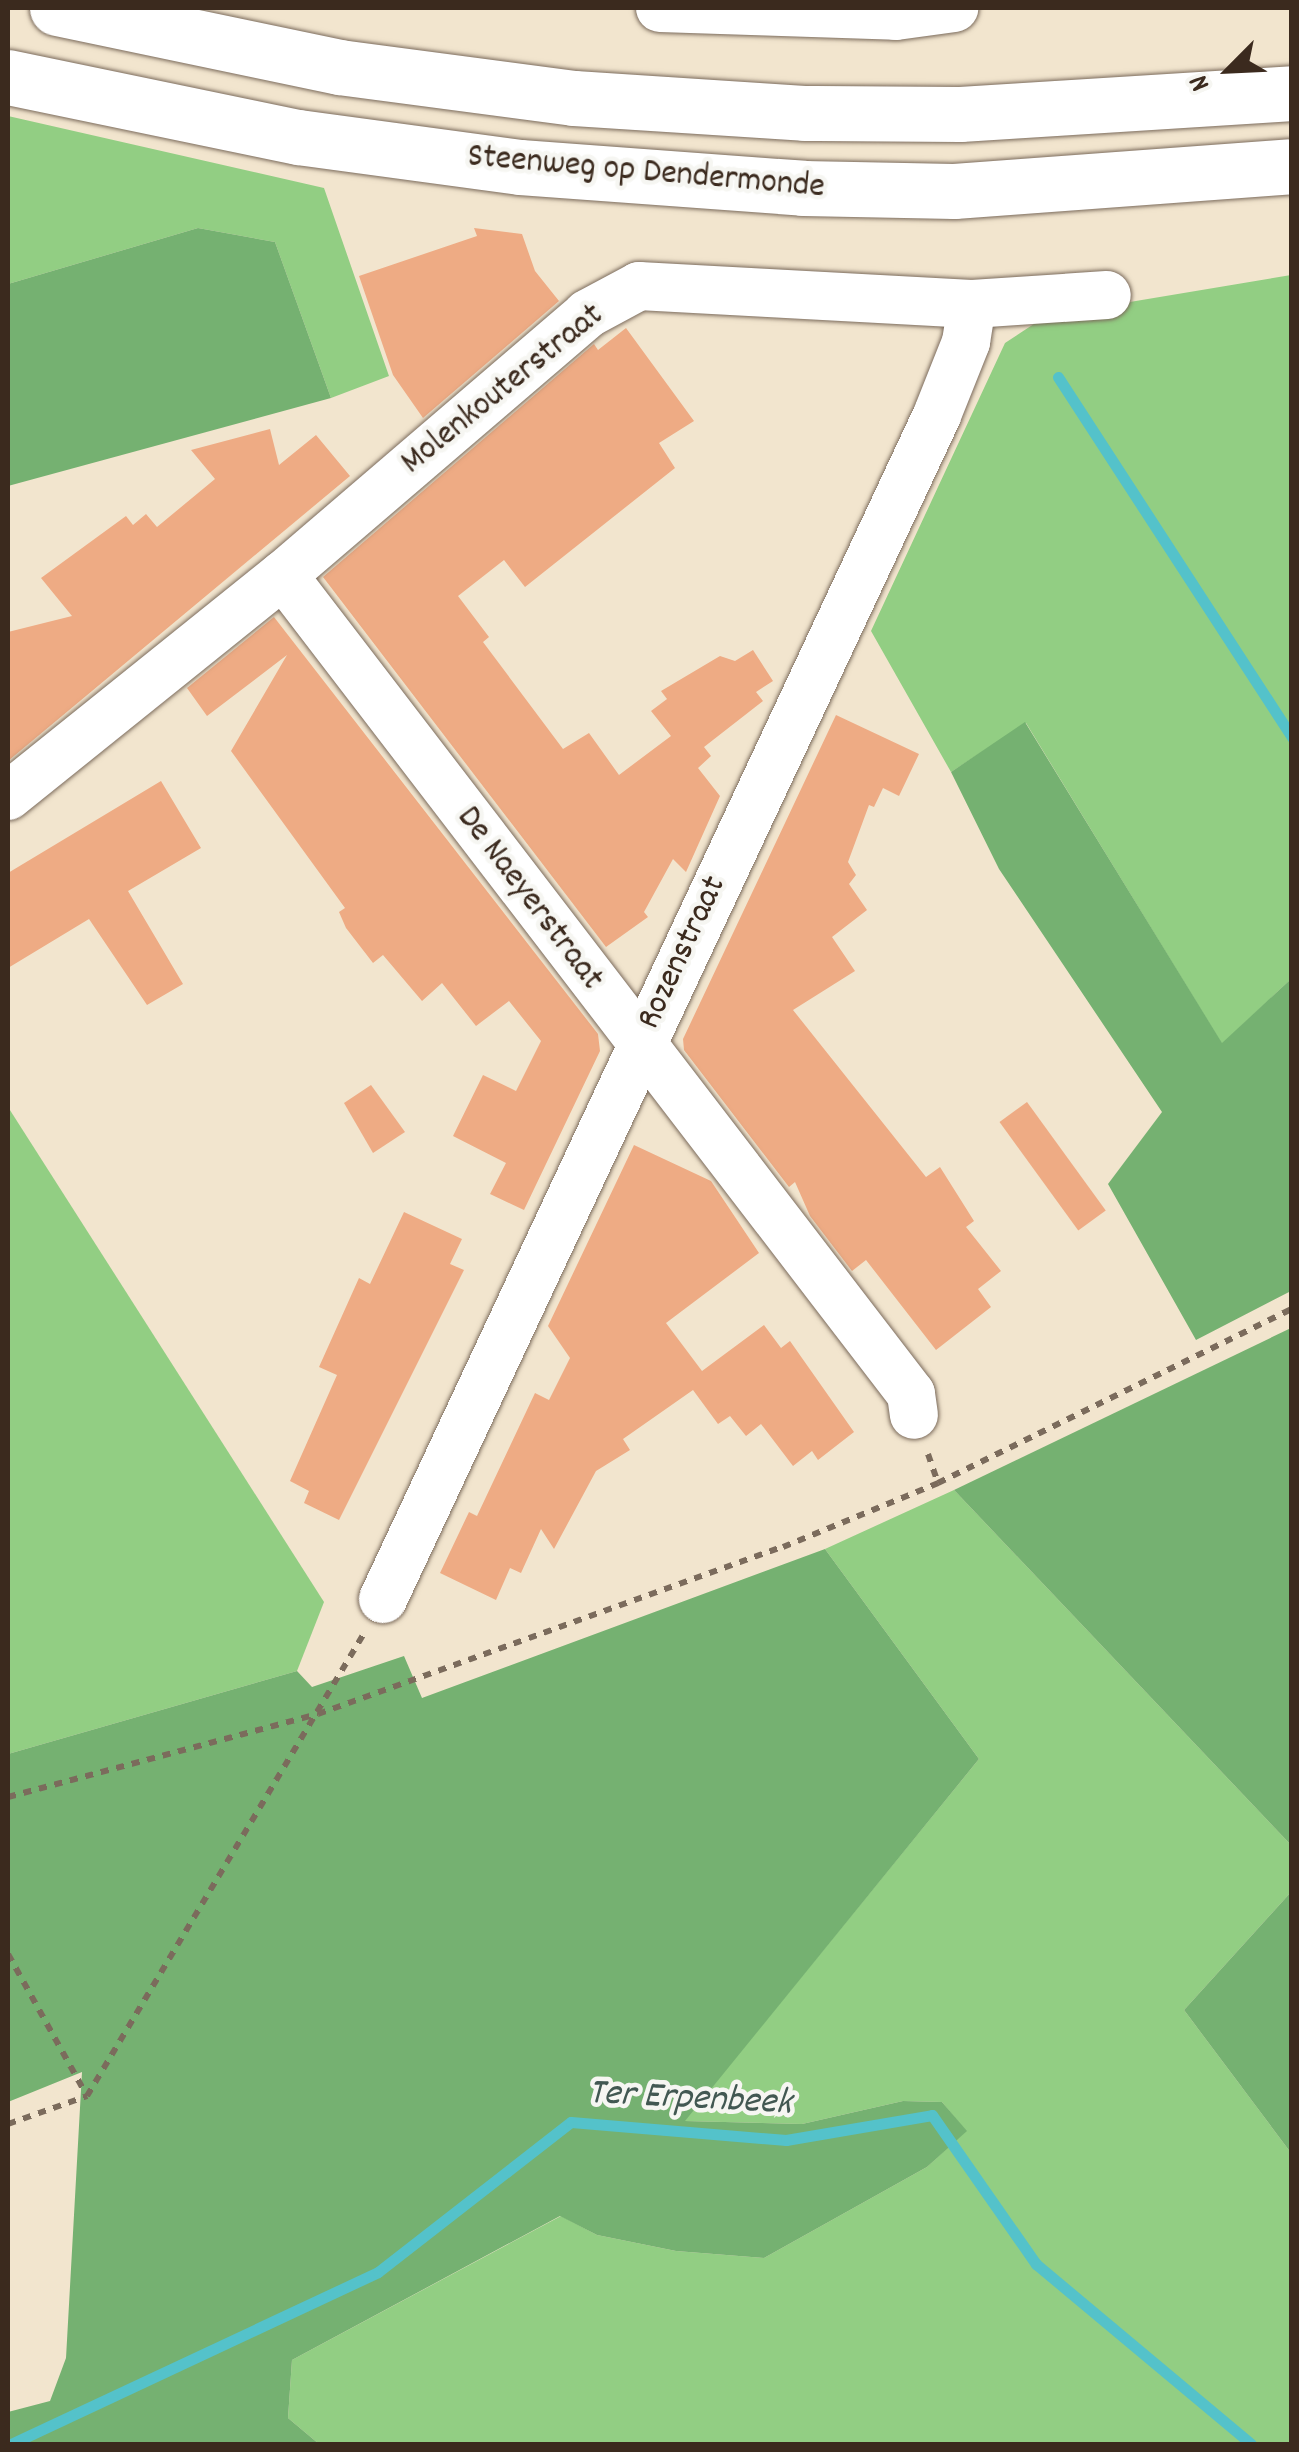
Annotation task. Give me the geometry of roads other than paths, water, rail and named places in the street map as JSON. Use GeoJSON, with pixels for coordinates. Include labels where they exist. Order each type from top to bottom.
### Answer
{"type":"FeatureCollection","features":[{"type":"Feature","properties":{"kind":"main road","name":"Steenweg op Dendermonde"},"geometry":{"type":"LineString","coordinates":[[57,8],[339,68],[574,98],[804,113],[960,114],[1292,93]]}},
{"type":"Feature","properties":{"kind":"main road","name":"Steenweg op Dendermonde"},"geometry":{"type":"LineString","coordinates":[[8,77],[298,138],[520,167],[784,187],[954,191],[1292,166]]}},
{"type":"Feature","properties":{"kind":"street"},"geometry":{"type":"LineString","coordinates":[[660,8],[896,16],[954,8]]}},
{"type":"Feature","properties":{"kind":"street","name":"Molenkouterstraat"},"geometry":{"type":"LineString","coordinates":[[8,796],[283,574],[587,314],[639,286],[972,304],[1107,294]]}},
{"type":"Feature","properties":{"kind":"street","name":"Rozenstraat"},"geometry":{"type":"LineString","coordinates":[[384,1599],[937,414],[966,342],[972,304]]}},
{"type":"Feature","properties":{"kind":"street","name":"De Naeyerstraat"},"geometry":{"type":"LineString","coordinates":[[283,574],[911,1394],[914,1416]]}},
{"type":"Feature","properties":{"kind":"waterway"},"geometry":{"type":"LineString","coordinates":[[1058,377],[1292,738]]}},
{"type":"Feature","properties":{"kind":"waterway","name":"Ter Erpenbeek"},"geometry":{"type":"LineString","coordinates":[[11,2444],[378,2272],[571,2122],[786,2140],[932,2115],[1036,2264],[1251,2444]]}}]}
